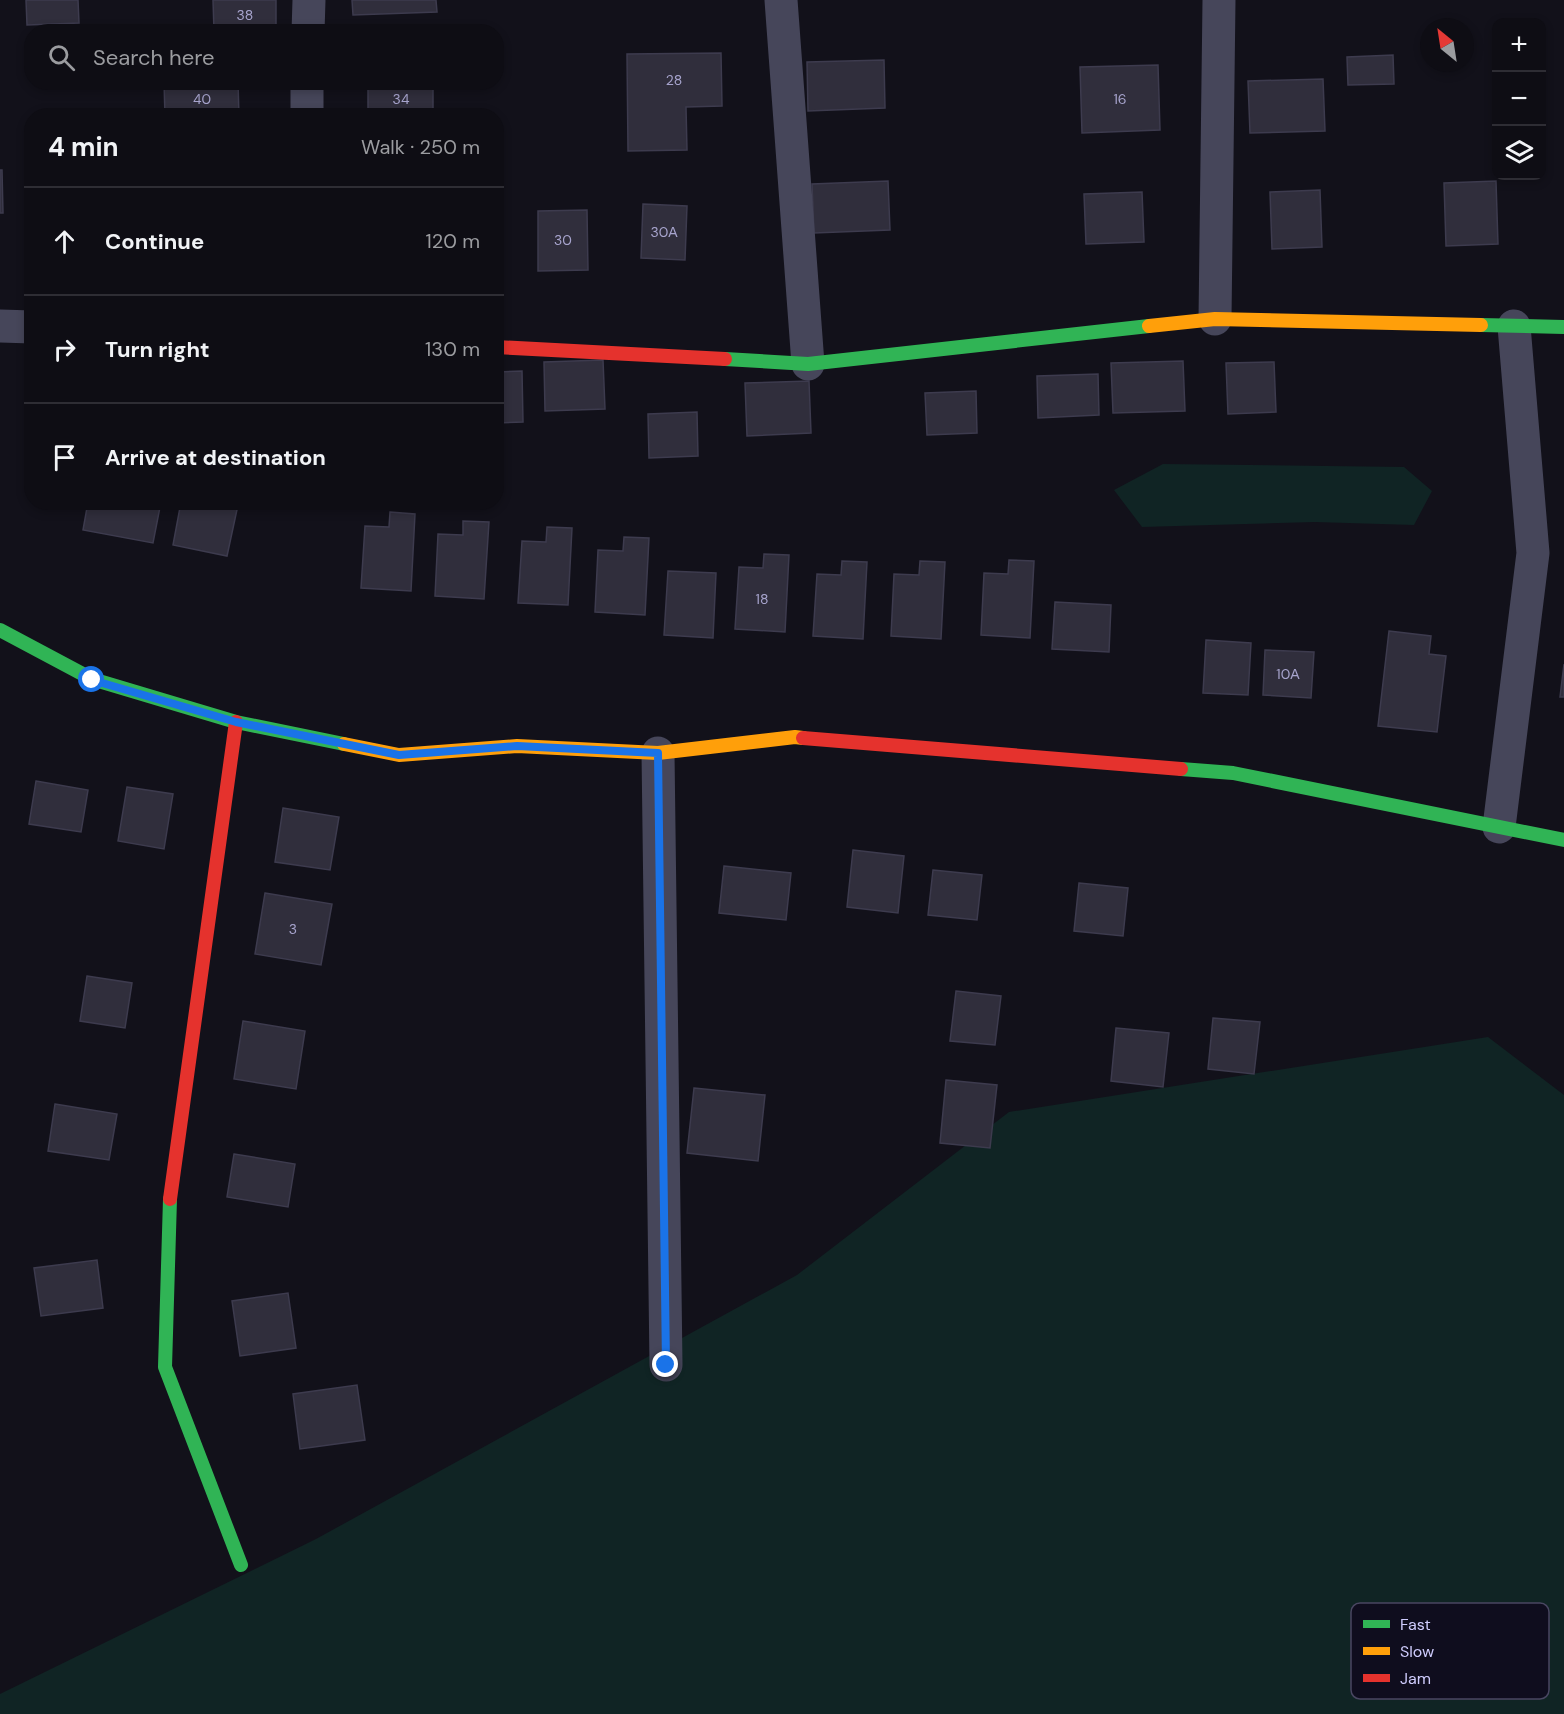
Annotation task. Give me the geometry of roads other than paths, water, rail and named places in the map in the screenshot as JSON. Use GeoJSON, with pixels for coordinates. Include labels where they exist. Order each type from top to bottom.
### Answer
{"type":"FeatureCollection","features":[{"type":"Feature","properties":{"kind":"street"},"geometry":{"type":"LineString","coordinates":[[308,24],[309,0]]}},
{"type":"Feature","properties":{"kind":"street"},"geometry":{"type":"LineString","coordinates":[[781,0],[808,364]]}},
{"type":"Feature","properties":{"kind":"street"},"geometry":{"type":"LineString","coordinates":[[1215,319],[1219,0]]}},
{"type":"Feature","properties":{"kind":"street"},"geometry":{"type":"LineString","coordinates":[[307,108],[308,90]]}},
{"type":"Feature","properties":{"kind":"street"},"geometry":{"type":"LineString","coordinates":[[504,346],[808,364],[1215,319],[1564,327]]}},
{"type":"Feature","properties":{"kind":"street"},"geometry":{"type":"LineString","coordinates":[[0,326],[24,327]]}},
{"type":"Feature","properties":{"kind":"street"},"geometry":{"type":"LineString","coordinates":[[1498,827],[1533,554],[1514,326]]}},
{"type":"Feature","properties":{"kind":"street"},"geometry":{"type":"LineString","coordinates":[[0,630],[92,680],[236,722],[399,755],[517,746],[658,753],[795,737],[1233,773],[1564,840]]}},
{"type":"Feature","properties":{"kind":"street"},"geometry":{"type":"LineString","coordinates":[[236,722],[170,1191],[165,1367],[241,1565]]}},
{"type":"Feature","properties":{"kind":"street"},"geometry":{"type":"LineString","coordinates":[[658,753],[666,1365]]}}]}
